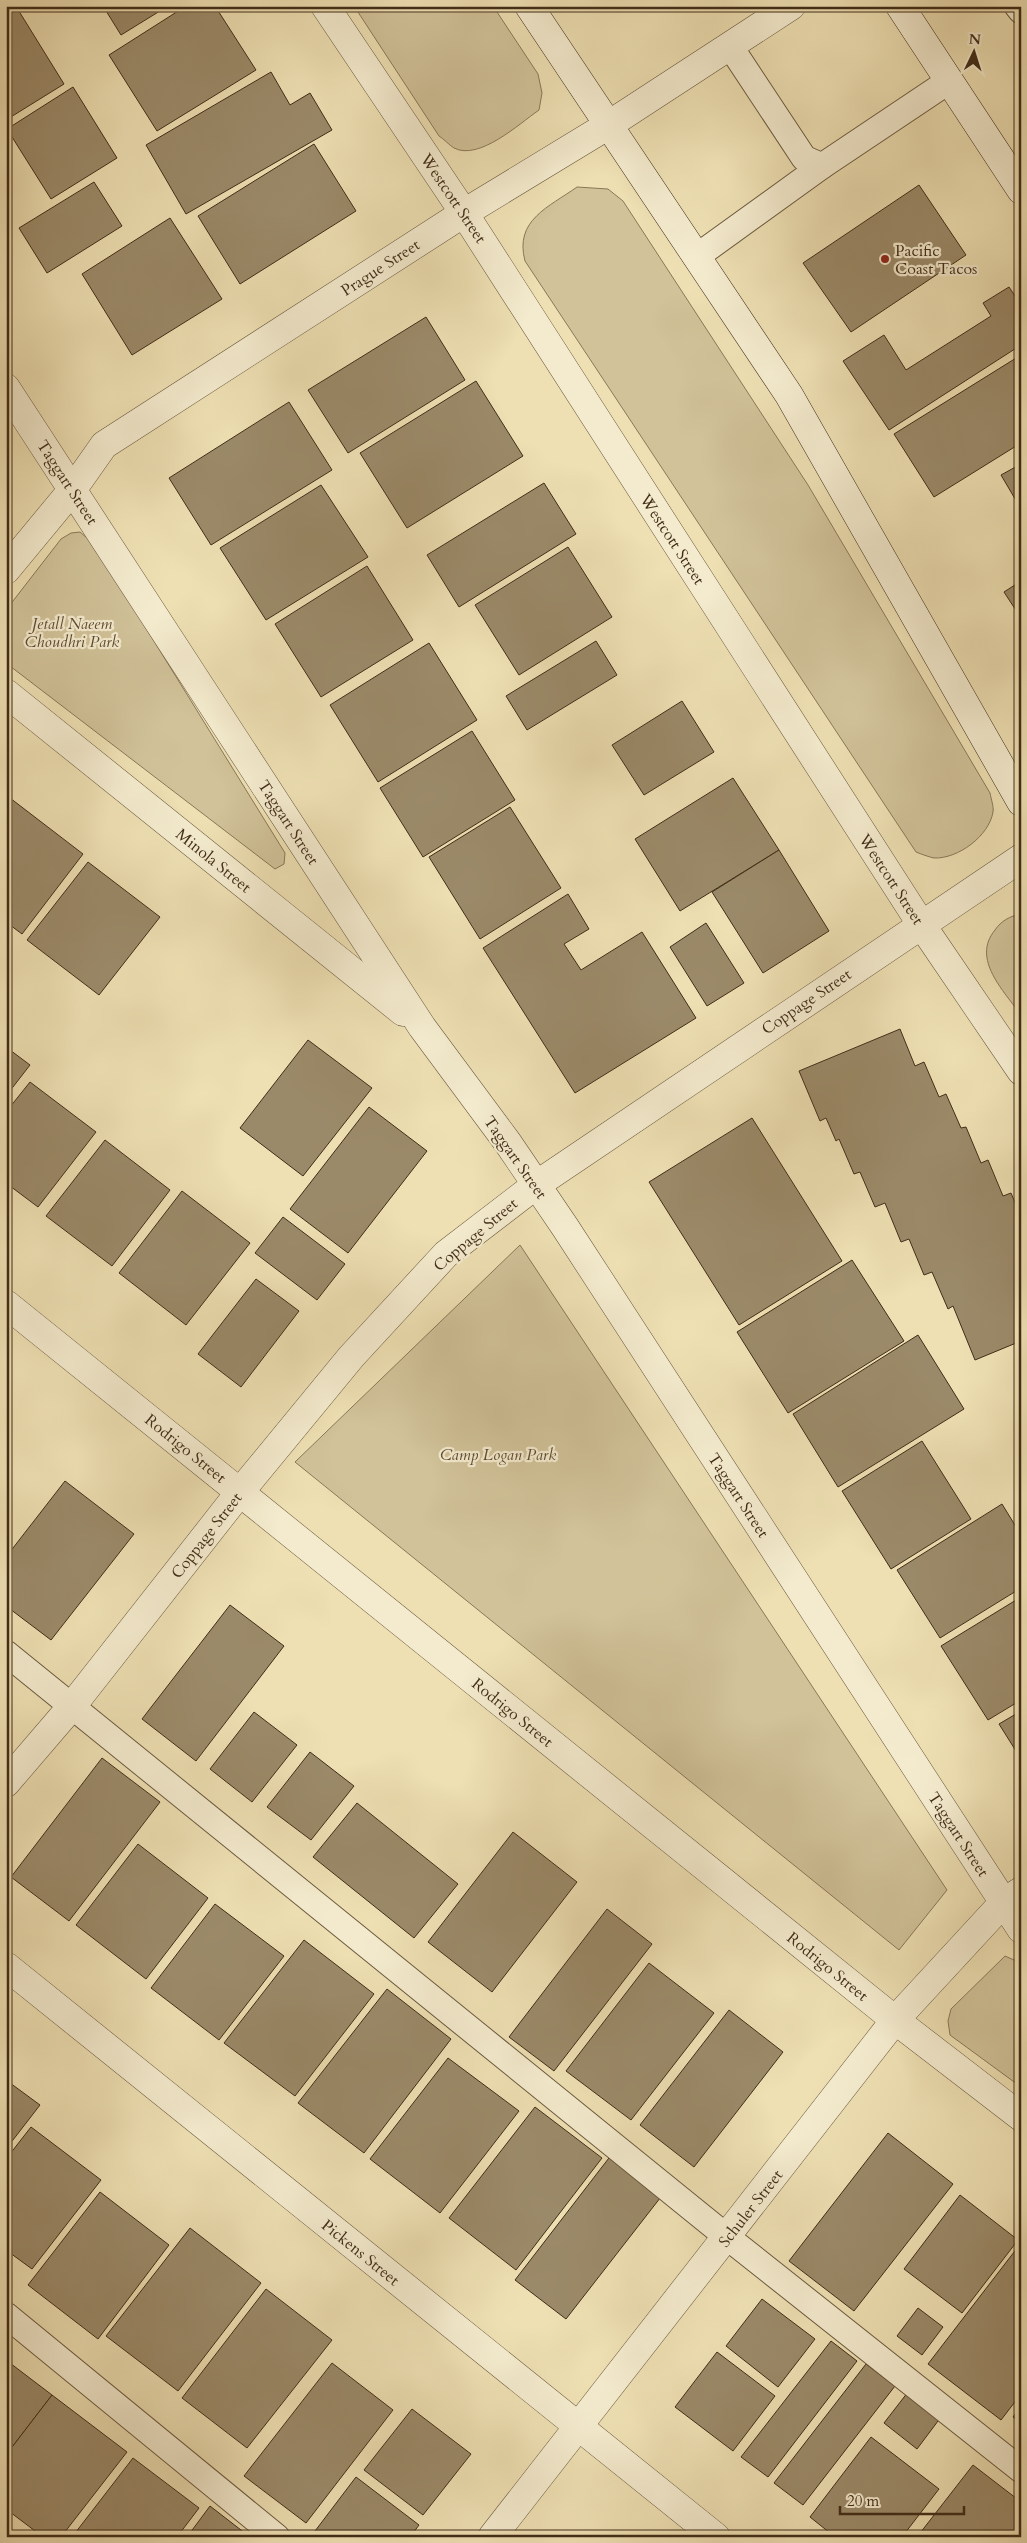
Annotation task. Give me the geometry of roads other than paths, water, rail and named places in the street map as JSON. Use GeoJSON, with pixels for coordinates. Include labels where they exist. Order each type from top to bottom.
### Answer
{"type":"FeatureCollection","features":[{"type":"Feature","properties":{"kind":"street","name":"Westcott Street"},"geometry":{"type":"LineString","coordinates":[[325,6],[464,213],[921,924],[1021,1071]]}},
{"type":"Feature","properties":{"kind":"street"},"geometry":{"type":"LineString","coordinates":[[529,6],[607,126],[789,395],[1021,802]]}},
{"type":"Feature","properties":{"kind":"street","name":"Prague Street"},"geometry":{"type":"LineString","coordinates":[[6,570],[73,489],[104,445],[464,213],[607,126],[791,6]]}},
{"type":"Feature","properties":{"kind":"street"},"geometry":{"type":"LineString","coordinates":[[900,6],[1021,190]]}},
{"type":"Feature","properties":{"kind":"street","name":"Taggart Street"},"geometry":{"type":"LineString","coordinates":[[6,388],[422,1027],[536,1185],[1012,1897],[1021,1928]]}},
{"type":"Feature","properties":{"kind":"street","name":"Minola Street"},"geometry":{"type":"LineString","coordinates":[[6,693],[422,1027]]}},
{"type":"Feature","properties":{"kind":"street","name":"Coppage Street"},"geometry":{"type":"LineString","coordinates":[[6,1783],[72,1706],[240,1492],[351,1357],[446,1254],[536,1185],[1021,858]]}},
{"type":"Feature","properties":{"kind":"street","name":"Rodrigo Street"},"geometry":{"type":"LineString","coordinates":[[6,1304],[895,2020],[1021,2117]]}},
{"type":"Feature","properties":{"kind":"street","name":"Schuler Street"},"geometry":{"type":"LineString","coordinates":[[492,2537],[895,2020],[1012,1897]]}},
{"type":"Feature","properties":{"kind":"street","name":"Pickens Street"},"geometry":{"type":"LineString","coordinates":[[6,1966],[716,2537]]}},
{"type":"Feature","properties":{"kind":"lane"},"geometry":{"type":"LineString","coordinates":[[1017,6],[1021,11]]}},
{"type":"Feature","properties":{"kind":"lane"},"geometry":{"type":"LineString","coordinates":[[730,46],[804,158],[822,166]]}},
{"type":"Feature","properties":{"kind":"lane"},"geometry":{"type":"LineString","coordinates":[[696,257],[822,166],[949,81]]}},
{"type":"Feature","properties":{"kind":"lane"},"geometry":{"type":"LineString","coordinates":[[6,1653],[727,2237],[1021,2470]]}},
{"type":"Feature","properties":{"kind":"lane"},"geometry":{"type":"LineString","coordinates":[[6,2315],[277,2537]]}},
{"type":"Feature","properties":{"kind":"place","name":"Pacific Coast Tacos"},"geometry":{"type":"Point","coordinates":[885,259]}},
{"type":"Feature","properties":{"kind":"park label","name":"Jetall Naeem Choudhri Park"},"geometry":{"type":"Point","coordinates":[72,632]}},
{"type":"Feature","properties":{"kind":"park label","name":"Camp Logan Park"},"geometry":{"type":"Point","coordinates":[498,1454]}}]}
